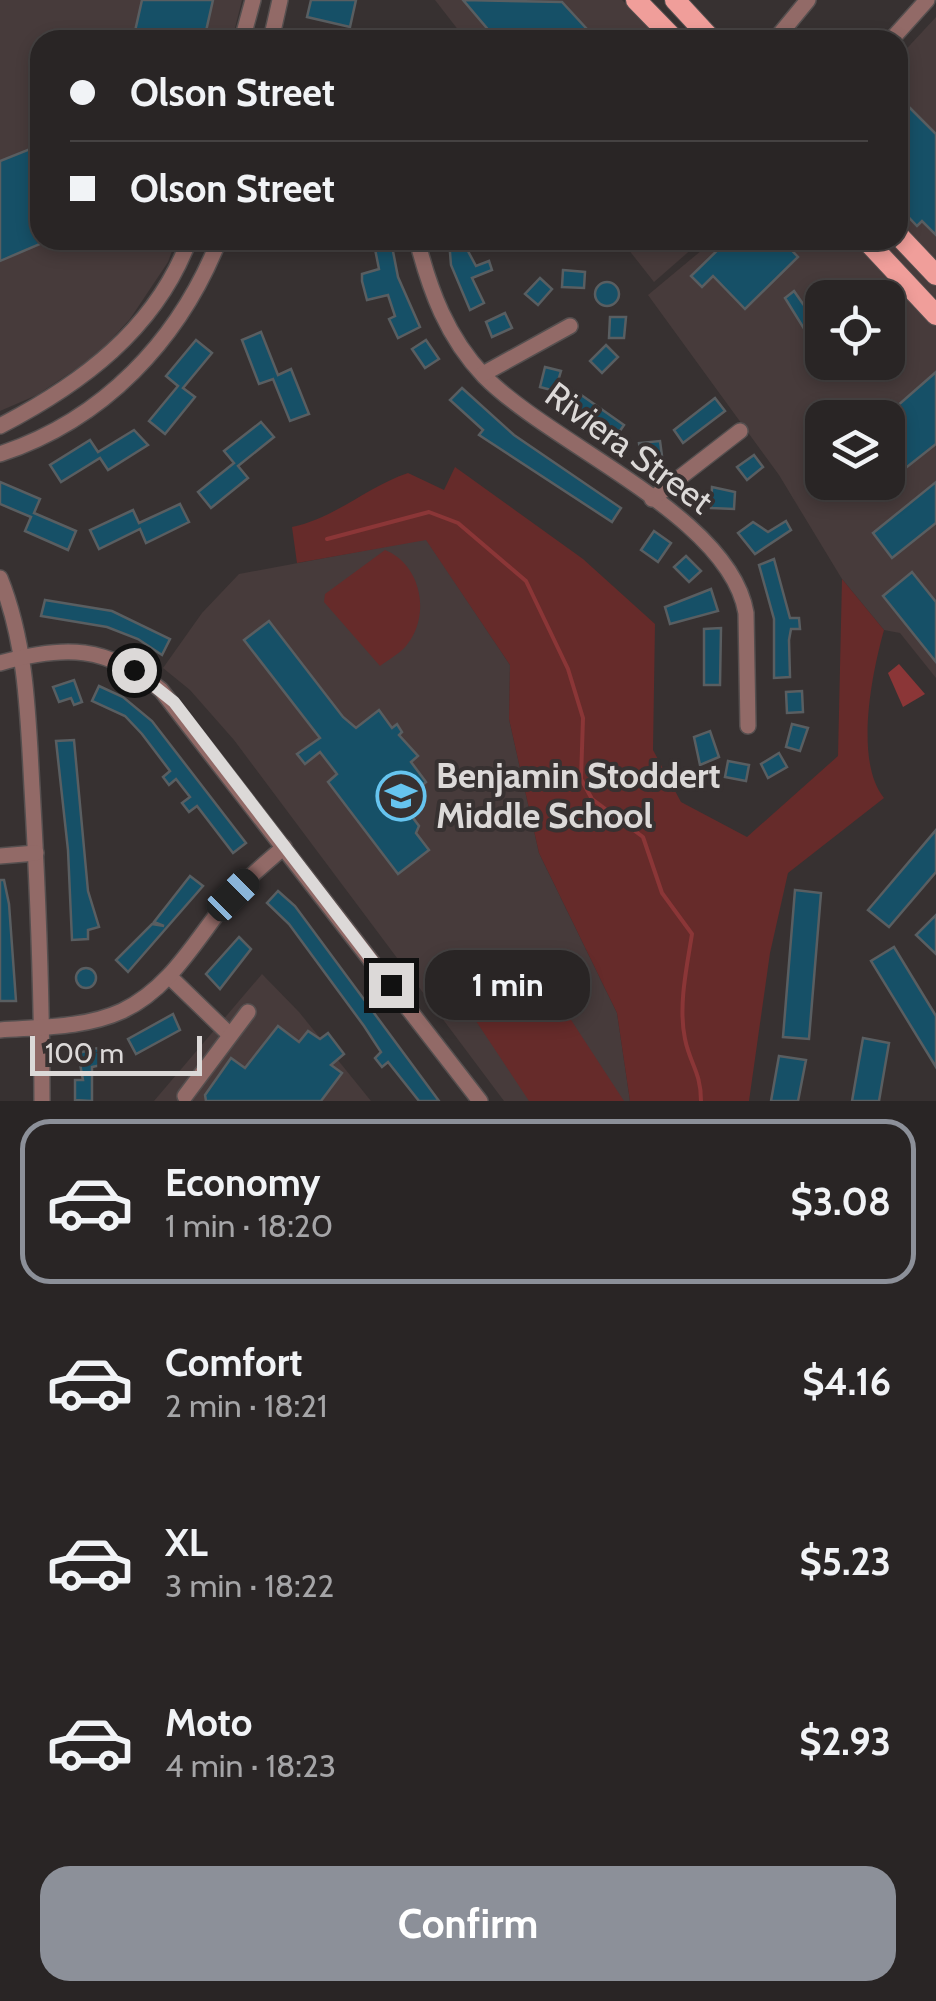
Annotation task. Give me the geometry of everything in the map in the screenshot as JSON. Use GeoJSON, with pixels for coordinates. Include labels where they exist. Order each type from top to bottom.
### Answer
{"type":"FeatureCollection","features":[{"type":"Feature","properties":{"kind":"main road"},"geometry":{"type":"LineString","coordinates":[[636,0],[666,30]]}},
{"type":"Feature","properties":{"kind":"main road"},"geometry":{"type":"LineString","coordinates":[[674,0],[702,30]]}},
{"type":"Feature","properties":{"kind":"main road"},"geometry":{"type":"LineString","coordinates":[[908,246],[936,277]]}},
{"type":"Feature","properties":{"kind":"main road"},"geometry":{"type":"LineString","coordinates":[[876,250],[936,315]]}},
{"type":"Feature","properties":{"kind":"street"},"geometry":{"type":"LineString","coordinates":[[245,30],[253,0]]}},
{"type":"Feature","properties":{"kind":"street"},"geometry":{"type":"LineString","coordinates":[[273,30],[280,0]]}},
{"type":"Feature","properties":{"kind":"street"},"geometry":{"type":"LineString","coordinates":[[784,30],[808,0]]}},
{"type":"Feature","properties":{"kind":"street"},"geometry":{"type":"LineString","coordinates":[[900,30],[928,0]]}},
{"type":"Feature","properties":{"kind":"street"},"geometry":{"type":"LineString","coordinates":[[0,426],[64,391],[103,361],[146,316],[183,250]]}},
{"type":"Feature","properties":{"kind":"street"},"geometry":{"type":"LineString","coordinates":[[0,454],[73,424],[123,383],[184,306],[214,250]]}},
{"type":"Feature","properties":{"kind":"street","name":"Riviera Street"},"geometry":{"type":"LineString","coordinates":[[419,250],[442,317],[483,374],[518,406],[712,545],[744,596],[748,726]]}},
{"type":"Feature","properties":{"kind":"street"},"geometry":{"type":"LineString","coordinates":[[918,294],[936,277]]}},
{"type":"Feature","properties":{"kind":"street"},"geometry":{"type":"LineString","coordinates":[[483,374],[570,326]]}},
{"type":"Feature","properties":{"kind":"street"},"geometry":{"type":"LineString","coordinates":[[652,499],[740,431]]}},
{"type":"Feature","properties":{"kind":"street"},"geometry":{"type":"LineString","coordinates":[[0,578],[21,657],[36,853],[42,1101]]}},
{"type":"Feature","properties":{"kind":"street"},"geometry":{"type":"LineString","coordinates":[[0,663],[70,649],[106,658],[150,680],[174,702],[480,1101]]}},
{"type":"Feature","properties":{"kind":"street"},"geometry":{"type":"LineString","coordinates":[[0,1030],[110,1015],[170,976],[233,895],[284,847]]}},
{"type":"Feature","properties":{"kind":"street"},"geometry":{"type":"LineString","coordinates":[[0,856],[36,853]]}},
{"type":"Feature","properties":{"kind":"street"},"geometry":{"type":"LineString","coordinates":[[170,976],[230,1035]]}},
{"type":"Feature","properties":{"kind":"street"},"geometry":{"type":"LineString","coordinates":[[185,1096],[248,1012]]}},
{"type":"Feature","properties":{"kind":"shaded area"},"geometry":{"type":"Polygon","coordinates":[[[0,0],[242,0],[234,30],[30,30],[30,250],[172,250],[130,319],[97,355],[37,395],[0,411],[0,0]]]}},
{"type":"Feature","properties":{"kind":"shaded area"},"geometry":{"type":"Polygon","coordinates":[[[435,0],[622,0],[654,30],[458,30],[435,0]]]}},
{"type":"Feature","properties":{"kind":"shaded area"},"geometry":{"type":"Polygon","coordinates":[[[936,17],[936,678],[900,633],[884,630],[842,579],[779,475],[648,295],[702,250],[908,250],[908,47],[936,17]]]}},
{"type":"Feature","properties":{"kind":"shaded area"},"geometry":{"type":"Polygon","coordinates":[[[629,250],[691,250],[654,282],[629,250]]]}},
{"type":"Feature","properties":{"kind":"shaded area"},"geometry":{"type":"Polygon","coordinates":[[[455,467],[583,559],[655,624],[653,750],[681,802],[747,837],[838,756],[842,579],[884,630],[871,692],[868,740],[875,782],[884,798],[788,873],[770,953],[749,1101],[630,1101],[617,1013],[539,853],[509,719],[510,665],[426,540],[297,563],[292,527],[322,517],[408,473],[444,490],[455,467]]]}},
{"type":"Feature","properties":{"kind":"shaded area","name":"Benjamin Stoddert Middle School"},"geometry":{"type":"Polygon","coordinates":[[[426,539],[510,665],[509,719],[539,853],[617,1013],[630,1101],[504,1101],[234,740],[190,690],[163,668],[202,613],[239,574],[426,539]]]}},
{"type":"Feature","properties":{"kind":"shaded area"},"geometry":{"type":"Polygon","coordinates":[[[385,550],[407,567],[419,592],[420,606],[419,620],[406,646],[380,666],[324,602],[325,594],[385,550]]]}},
{"type":"Feature","properties":{"kind":"shaded area"},"geometry":{"type":"Polygon","coordinates":[[[899,664],[925,694],[903,707],[888,673],[899,664]]]}},
{"type":"Feature","properties":{"kind":"shaded area"},"geometry":{"type":"Polygon","coordinates":[[[262,974],[299,1012],[371,1101],[154,1101],[262,974]]]}},
{"type":"Feature","properties":{"kind":"shaded area"},"geometry":{"type":"Polygon","coordinates":[[[543,977],[624,1101],[529,1101],[476,1021],[543,977]]]}},
{"type":"Feature","properties":{"kind":"building"},"geometry":{"type":"Polygon","coordinates":[[[142,0],[213,0],[206,30],[135,30],[142,0]]]}},
{"type":"Feature","properties":{"kind":"building"},"geometry":{"type":"Polygon","coordinates":[[[311,0],[356,0],[350,27],[307,17],[311,0]]]}},
{"type":"Feature","properties":{"kind":"building"},"geometry":{"type":"Polygon","coordinates":[[[463,0],[562,2],[588,30],[488,30],[463,0]]]}},
{"type":"Feature","properties":{"kind":"building"},"geometry":{"type":"Polygon","coordinates":[[[908,110],[936,134],[936,235],[922,221],[917,226],[908,217],[908,110]]]}},
{"type":"Feature","properties":{"kind":"building"},"geometry":{"type":"Polygon","coordinates":[[[30,149],[30,248],[0,261],[0,161],[30,149]]]}},
{"type":"Feature","properties":{"kind":"building"},"geometry":{"type":"Polygon","coordinates":[[[375,250],[393,250],[398,277],[420,327],[398,338],[389,319],[395,316],[388,295],[367,300],[362,274],[379,269],[375,250]]]}},
{"type":"Feature","properties":{"kind":"building"},"geometry":{"type":"Polygon","coordinates":[[[450,250],[467,250],[476,266],[489,261],[492,270],[472,278],[484,303],[470,310],[451,265],[450,250]]]}},
{"type":"Feature","properties":{"kind":"building"},"geometry":{"type":"Polygon","coordinates":[[[718,250],[791,250],[798,257],[745,309],[713,276],[702,287],[691,276],[718,250]]]}},
{"type":"Feature","properties":{"kind":"building"},"geometry":{"type":"Polygon","coordinates":[[[563,270],[585,272],[584,288],[562,287],[563,270]]]}},
{"type":"Feature","properties":{"kind":"building"},"geometry":{"type":"Polygon","coordinates":[[[540,278],[552,289],[538,305],[525,294],[540,278]]]}},
{"type":"Feature","properties":{"kind":"building"},"geometry":{"type":"Polygon","coordinates":[[[607,282],[616,285],[616,303],[607,306],[598,303],[595,294],[598,285],[607,282]]]}},
{"type":"Feature","properties":{"kind":"building"},"geometry":{"type":"Polygon","coordinates":[[[794,291],[805,303],[805,330],[785,298],[794,291]]]}},
{"type":"Feature","properties":{"kind":"building"},"geometry":{"type":"Polygon","coordinates":[[[505,313],[512,328],[492,337],[486,322],[505,313]]]}},
{"type":"Feature","properties":{"kind":"building"},"geometry":{"type":"Polygon","coordinates":[[[610,317],[626,317],[624,338],[609,338],[610,317]]]}},
{"type":"Feature","properties":{"kind":"building"},"geometry":{"type":"Polygon","coordinates":[[[261,332],[278,375],[291,369],[309,414],[290,421],[273,379],[259,384],[242,340],[261,332]]]}},
{"type":"Feature","properties":{"kind":"building"},"geometry":{"type":"Polygon","coordinates":[[[196,340],[212,353],[183,388],[195,397],[165,434],[149,421],[178,386],[166,376],[196,340]]]}},
{"type":"Feature","properties":{"kind":"building"},"geometry":{"type":"Polygon","coordinates":[[[426,340],[439,359],[425,368],[412,349],[426,340]]]}},
{"type":"Feature","properties":{"kind":"building"},"geometry":{"type":"Polygon","coordinates":[[[606,345],[618,357],[602,373],[590,361],[606,345]]]}},
{"type":"Feature","properties":{"kind":"building"},"geometry":{"type":"Polygon","coordinates":[[[545,367],[561,371],[555,391],[540,387],[545,367]]]}},
{"type":"Feature","properties":{"kind":"building"},"geometry":{"type":"Polygon","coordinates":[[[936,372],[936,444],[905,469],[905,400],[936,372]]]}},
{"type":"Feature","properties":{"kind":"building"},"geometry":{"type":"Polygon","coordinates":[[[462,388],[514,435],[621,508],[612,522],[479,435],[483,430],[450,400],[462,388]]]}},
{"type":"Feature","properties":{"kind":"building"},"geometry":{"type":"Polygon","coordinates":[[[577,392],[624,425],[615,438],[568,405],[577,392]]]}},
{"type":"Feature","properties":{"kind":"building"},"geometry":{"type":"Polygon","coordinates":[[[715,398],[725,411],[683,443],[674,430],[715,398]]]}},
{"type":"Feature","properties":{"kind":"building"},"geometry":{"type":"Polygon","coordinates":[[[261,422],[274,437],[238,466],[248,478],[211,508],[198,492],[234,463],[224,451],[261,422]]]}},
{"type":"Feature","properties":{"kind":"building"},"geometry":{"type":"Polygon","coordinates":[[[134,430],[148,445],[108,470],[100,458],[61,482],[50,465],[90,440],[98,452],[134,430]]]}},
{"type":"Feature","properties":{"kind":"building"},"geometry":{"type":"Polygon","coordinates":[[[660,441],[662,456],[641,459],[639,443],[660,441]]]}},
{"type":"Feature","properties":{"kind":"building"},"geometry":{"type":"Polygon","coordinates":[[[754,455],[763,467],[747,480],[737,467],[754,455]]]}},
{"type":"Feature","properties":{"kind":"building"},"geometry":{"type":"Polygon","coordinates":[[[0,482],[40,499],[34,513],[76,531],[68,550],[25,531],[31,517],[0,504],[0,482]]]}},
{"type":"Feature","properties":{"kind":"building"},"geometry":{"type":"Polygon","coordinates":[[[936,482],[936,523],[892,558],[873,533],[936,482]]]}},
{"type":"Feature","properties":{"kind":"building"},"geometry":{"type":"Polygon","coordinates":[[[712,487],[735,492],[734,509],[711,508],[712,487]]]}},
{"type":"Feature","properties":{"kind":"building"},"geometry":{"type":"Polygon","coordinates":[[[180,504],[189,522],[146,543],[140,529],[99,549],[90,530],[133,510],[139,523],[180,504]]]}},
{"type":"Feature","properties":{"kind":"building"},"geometry":{"type":"Polygon","coordinates":[[[786,521],[791,530],[755,554],[738,533],[753,522],[768,532],[786,521]]]}},
{"type":"Feature","properties":{"kind":"building"},"geometry":{"type":"Polygon","coordinates":[[[654,531],[671,543],[658,562],[641,550],[654,531]]]}},
{"type":"Feature","properties":{"kind":"building"},"geometry":{"type":"Polygon","coordinates":[[[686,556],[701,571],[689,582],[674,567],[686,556]]]}},
{"type":"Feature","properties":{"kind":"building"},"geometry":{"type":"Polygon","coordinates":[[[774,559],[790,618],[799,618],[800,629],[791,629],[789,640],[790,677],[774,678],[774,619],[759,565],[774,559]]]}},
{"type":"Feature","properties":{"kind":"building"},"geometry":{"type":"Polygon","coordinates":[[[912,572],[936,602],[936,662],[883,596],[912,572]]]}},
{"type":"Feature","properties":{"kind":"building"},"geometry":{"type":"Polygon","coordinates":[[[711,589],[718,611],[670,624],[665,607],[711,589]]]}},
{"type":"Feature","properties":{"kind":"building"},"geometry":{"type":"Polygon","coordinates":[[[45,600],[112,611],[170,639],[162,655],[138,639],[107,627],[41,616],[45,600]]]}},
{"type":"Feature","properties":{"kind":"building"},"geometry":{"type":"Polygon","coordinates":[[[269,621],[343,717],[356,728],[379,710],[392,728],[397,724],[402,732],[399,735],[418,756],[411,762],[426,782],[402,803],[419,826],[416,833],[429,850],[398,874],[328,782],[337,774],[320,752],[305,764],[297,754],[320,738],[244,640],[269,621]]]}},
{"type":"Feature","properties":{"kind":"building"},"geometry":{"type":"Polygon","coordinates":[[[721,628],[720,685],[704,685],[704,629],[721,628]]]}},
{"type":"Feature","properties":{"kind":"building"},"geometry":{"type":"Polygon","coordinates":[[[74,680],[82,702],[74,705],[71,698],[59,702],[53,687],[74,680]]]}},
{"type":"Feature","properties":{"kind":"building"},"geometry":{"type":"Polygon","coordinates":[[[99,686],[123,697],[152,721],[246,843],[233,853],[197,806],[189,812],[182,803],[190,797],[176,779],[169,785],[163,777],[170,771],[142,734],[125,716],[92,701],[99,686]]]}},
{"type":"Feature","properties":{"kind":"building"},"geometry":{"type":"Polygon","coordinates":[[[802,691],[803,712],[787,713],[786,692],[802,691]]]}},
{"type":"Feature","properties":{"kind":"building"},"geometry":{"type":"Polygon","coordinates":[[[792,724],[808,728],[800,751],[786,747],[792,724]]]}},
{"type":"Feature","properties":{"kind":"building"},"geometry":{"type":"Polygon","coordinates":[[[710,731],[719,757],[700,765],[694,737],[710,731]]]}},
{"type":"Feature","properties":{"kind":"building"},"geometry":{"type":"Polygon","coordinates":[[[74,740],[88,891],[99,927],[88,930],[88,939],[72,940],[68,850],[56,741],[74,740]]]}},
{"type":"Feature","properties":{"kind":"building"},"geometry":{"type":"Polygon","coordinates":[[[779,753],[787,767],[768,778],[761,764],[779,753]]]}},
{"type":"Feature","properties":{"kind":"building"},"geometry":{"type":"Polygon","coordinates":[[[728,761],[749,765],[746,781],[725,777],[728,761]]]}},
{"type":"Feature","properties":{"kind":"building"},"geometry":{"type":"Polygon","coordinates":[[[936,830],[936,872],[889,927],[868,910],[936,830]]]}},
{"type":"Feature","properties":{"kind":"building"},"geometry":{"type":"Polygon","coordinates":[[[190,876],[203,886],[128,972],[116,960],[152,924],[164,926],[154,922],[190,876]]]}},
{"type":"Feature","properties":{"kind":"building"},"geometry":{"type":"Polygon","coordinates":[[[0,880],[4,880],[9,904],[16,1001],[0,1001],[0,880]]]}},
{"type":"Feature","properties":{"kind":"building"},"geometry":{"type":"Polygon","coordinates":[[[795,890],[821,893],[809,1039],[783,1037],[795,890]]]}},
{"type":"Feature","properties":{"kind":"building"},"geometry":{"type":"Polygon","coordinates":[[[278,891],[295,906],[439,1101],[419,1101],[388,1062],[382,1067],[375,1058],[381,1052],[364,1026],[289,924],[267,903],[278,891]]]}},
{"type":"Feature","properties":{"kind":"building"},"geometry":{"type":"Polygon","coordinates":[[[936,915],[936,954],[916,935],[936,915]]]}},
{"type":"Feature","properties":{"kind":"building"},"geometry":{"type":"Polygon","coordinates":[[[239,937],[251,949],[220,989],[206,974],[239,937]]]}},
{"type":"Feature","properties":{"kind":"building"},"geometry":{"type":"Polygon","coordinates":[[[894,947],[936,1016],[936,1067],[871,961],[894,947]]]}},
{"type":"Feature","properties":{"kind":"building"},"geometry":{"type":"Polygon","coordinates":[[[82,968],[90,968],[96,978],[90,988],[82,988],[76,982],[76,974],[82,968]]]}},
{"type":"Feature","properties":{"kind":"building"},"geometry":{"type":"Polygon","coordinates":[[[173,1014],[180,1030],[136,1054],[128,1039],[173,1014]]]}},
{"type":"Feature","properties":{"kind":"building"},"geometry":{"type":"Polygon","coordinates":[[[278,1026],[299,1042],[308,1031],[320,1039],[328,1033],[344,1054],[331,1065],[342,1073],[321,1101],[206,1101],[205,1095],[231,1058],[245,1068],[278,1026]]]}},
{"type":"Feature","properties":{"kind":"building"},"geometry":{"type":"Polygon","coordinates":[[[863,1038],[889,1043],[879,1101],[852,1101],[863,1038]]]}},
{"type":"Feature","properties":{"kind":"building"},"geometry":{"type":"Polygon","coordinates":[[[98,1048],[101,1065],[92,1067],[92,1101],[75,1100],[75,1080],[83,1080],[78,1053],[98,1048]]]}},
{"type":"Feature","properties":{"kind":"building"},"geometry":{"type":"Polygon","coordinates":[[[779,1056],[806,1060],[798,1101],[771,1101],[779,1056]]]}},
{"type":"Feature","properties":{"kind":"waterway"},"geometry":{"type":"LineString","coordinates":[[327,539],[429,512],[458,523],[526,581],[568,669],[583,718],[581,779],[592,799],[643,837],[662,893],[692,934],[682,1013],[701,1101]]}},
{"type":"Feature","properties":{"kind":"place","name":"Benjamin Stoddert Middle School"},"geometry":{"type":"Point","coordinates":[401,796]}},
{"type":"Feature","properties":{"kind":"route"},"geometry":{"type":"LineString","coordinates":[[134,670],[174,702],[391,985]]}}]}
